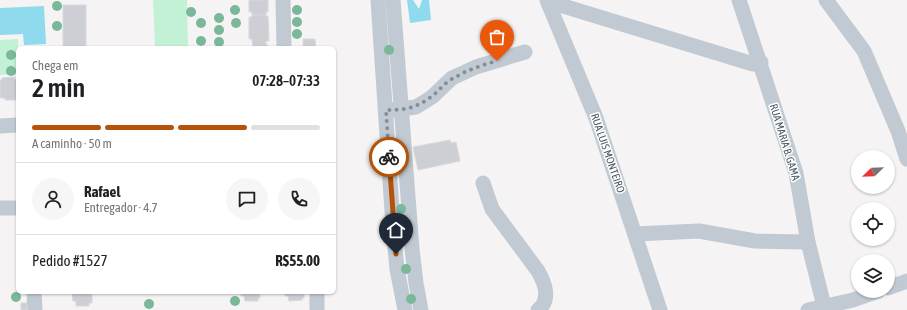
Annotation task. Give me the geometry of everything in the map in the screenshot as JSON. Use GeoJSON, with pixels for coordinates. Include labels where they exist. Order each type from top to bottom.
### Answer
{"type":"FeatureCollection","features":[{"type":"Feature","properties":{"kind":"street"},"geometry":{"type":"LineString","coordinates":[[283,0],[284,46]]}},
{"type":"Feature","properties":{"kind":"street"},"geometry":{"type":"LineString","coordinates":[[378,0],[416,283],[421,310]]}},
{"type":"Feature","properties":{"kind":"street"},"geometry":{"type":"LineString","coordinates":[[393,0],[395,247],[405,310]]}},
{"type":"Feature","properties":{"kind":"street","name":"RUA MARIA B. GAMA"},"geometry":{"type":"LineString","coordinates":[[739,0],[796,173],[808,242],[824,309]]}},
{"type":"Feature","properties":{"kind":"street"},"geometry":{"type":"LineString","coordinates":[[826,0],[864,51],[898,131],[907,159]]}},
{"type":"Feature","properties":{"kind":"street"},"geometry":{"type":"LineString","coordinates":[[548,2],[560,4],[753,64],[760,62]]}},
{"type":"Feature","properties":{"kind":"street","name":"RUA LUIS MONTEIRO"},"geometry":{"type":"LineString","coordinates":[[548,2],[596,118],[660,310]]}},
{"type":"Feature","properties":{"kind":"street"},"geometry":{"type":"LineString","coordinates":[[393,110],[416,107],[432,97],[452,78],[476,67],[525,52]]}},
{"type":"Feature","properties":{"kind":"street"},"geometry":{"type":"LineString","coordinates":[[0,126],[16,125]]}},
{"type":"Feature","properties":{"kind":"street"},"geometry":{"type":"LineString","coordinates":[[483,183],[492,208],[538,270],[543,280],[546,291],[545,302],[538,310]]}},
{"type":"Feature","properties":{"kind":"street"},"geometry":{"type":"LineString","coordinates":[[0,208],[16,208]]}},
{"type":"Feature","properties":{"kind":"street"},"geometry":{"type":"LineString","coordinates":[[635,234],[699,232],[755,241],[808,242]]}},
{"type":"Feature","properties":{"kind":"street"},"geometry":{"type":"LineString","coordinates":[[895,285],[907,281]]}},
{"type":"Feature","properties":{"kind":"street"},"geometry":{"type":"LineString","coordinates":[[34,294],[35,310]]}},
{"type":"Feature","properties":{"kind":"street"},"geometry":{"type":"LineString","coordinates":[[317,294],[317,310]]}},
{"type":"Feature","properties":{"kind":"street"},"geometry":{"type":"LineString","coordinates":[[808,310],[824,309],[859,298]]}},
{"type":"Feature","properties":{"kind":"green space"},"geometry":{"type":"Polygon","coordinates":[[[153,0],[187,0],[188,46],[155,46],[153,0]]]}},
{"type":"Feature","properties":{"kind":"green space"},"geometry":{"type":"Polygon","coordinates":[[[18,39],[18,46],[16,46],[16,74],[0,75],[0,40],[18,39]]]}},
{"type":"Feature","properties":{"kind":"water"},"geometry":{"type":"Polygon","coordinates":[[[407,0],[413,0],[419,9],[422,0],[429,0],[431,20],[410,23],[407,0]]]}},
{"type":"Feature","properties":{"kind":"water"},"geometry":{"type":"Polygon","coordinates":[[[44,6],[46,44],[24,45],[23,34],[0,35],[0,8],[44,6]]]}},
{"type":"Feature","properties":{"kind":"building"},"geometry":{"type":"Polygon","coordinates":[[[249,0],[268,0],[268,12],[266,12],[266,15],[252,15],[252,12],[249,12],[249,0]]]}},
{"type":"Feature","properties":{"kind":"building"},"geometry":{"type":"Polygon","coordinates":[[[63,5],[86,5],[86,46],[63,46],[63,5]]]}},
{"type":"Feature","properties":{"kind":"building"},"geometry":{"type":"Polygon","coordinates":[[[252,15],[268,16],[269,41],[266,41],[266,45],[268,46],[253,46],[252,39],[249,39],[249,17],[252,17],[252,15]]]}},
{"type":"Feature","properties":{"kind":"building"},"geometry":{"type":"Polygon","coordinates":[[[303,39],[315,39],[316,46],[303,46],[303,39]]]}},
{"type":"Feature","properties":{"kind":"building"},"geometry":{"type":"Polygon","coordinates":[[[14,77],[14,79],[16,79],[16,100],[5,100],[5,98],[0,98],[0,80],[2,80],[2,78],[14,77]]]}},
{"type":"Feature","properties":{"kind":"building"},"geometry":{"type":"Polygon","coordinates":[[[450,140],[451,143],[456,142],[460,161],[418,170],[413,147],[450,140]]]}},
{"type":"Feature","properties":{"kind":"building"},"geometry":{"type":"Polygon","coordinates":[[[72,294],[92,294],[92,303],[89,303],[89,306],[76,306],[76,301],[73,301],[72,294]]]}},
{"type":"Feature","properties":{"kind":"building"},"geometry":{"type":"Polygon","coordinates":[[[241,294],[260,294],[260,298],[258,298],[258,301],[245,301],[244,296],[241,296],[241,294]]]}},
{"type":"Feature","properties":{"kind":"building"},"geometry":{"type":"Polygon","coordinates":[[[285,294],[304,294],[304,298],[302,298],[302,300],[289,301],[288,296],[285,296],[285,294]]]}},
{"type":"Feature","properties":{"kind":"building"},"geometry":{"type":"Polygon","coordinates":[[[21,303],[27,303],[27,310],[21,310],[21,303]]]}},
{"type":"Feature","properties":{"kind":"way so far"},"geometry":{"type":"LineString","coordinates":[[389,157],[386,110],[400,110],[416,107],[432,97],[452,78],[476,67],[497,61]]}},
{"type":"Feature","properties":{"kind":"route"},"geometry":{"type":"LineString","coordinates":[[389,157],[396,254]]}}]}
